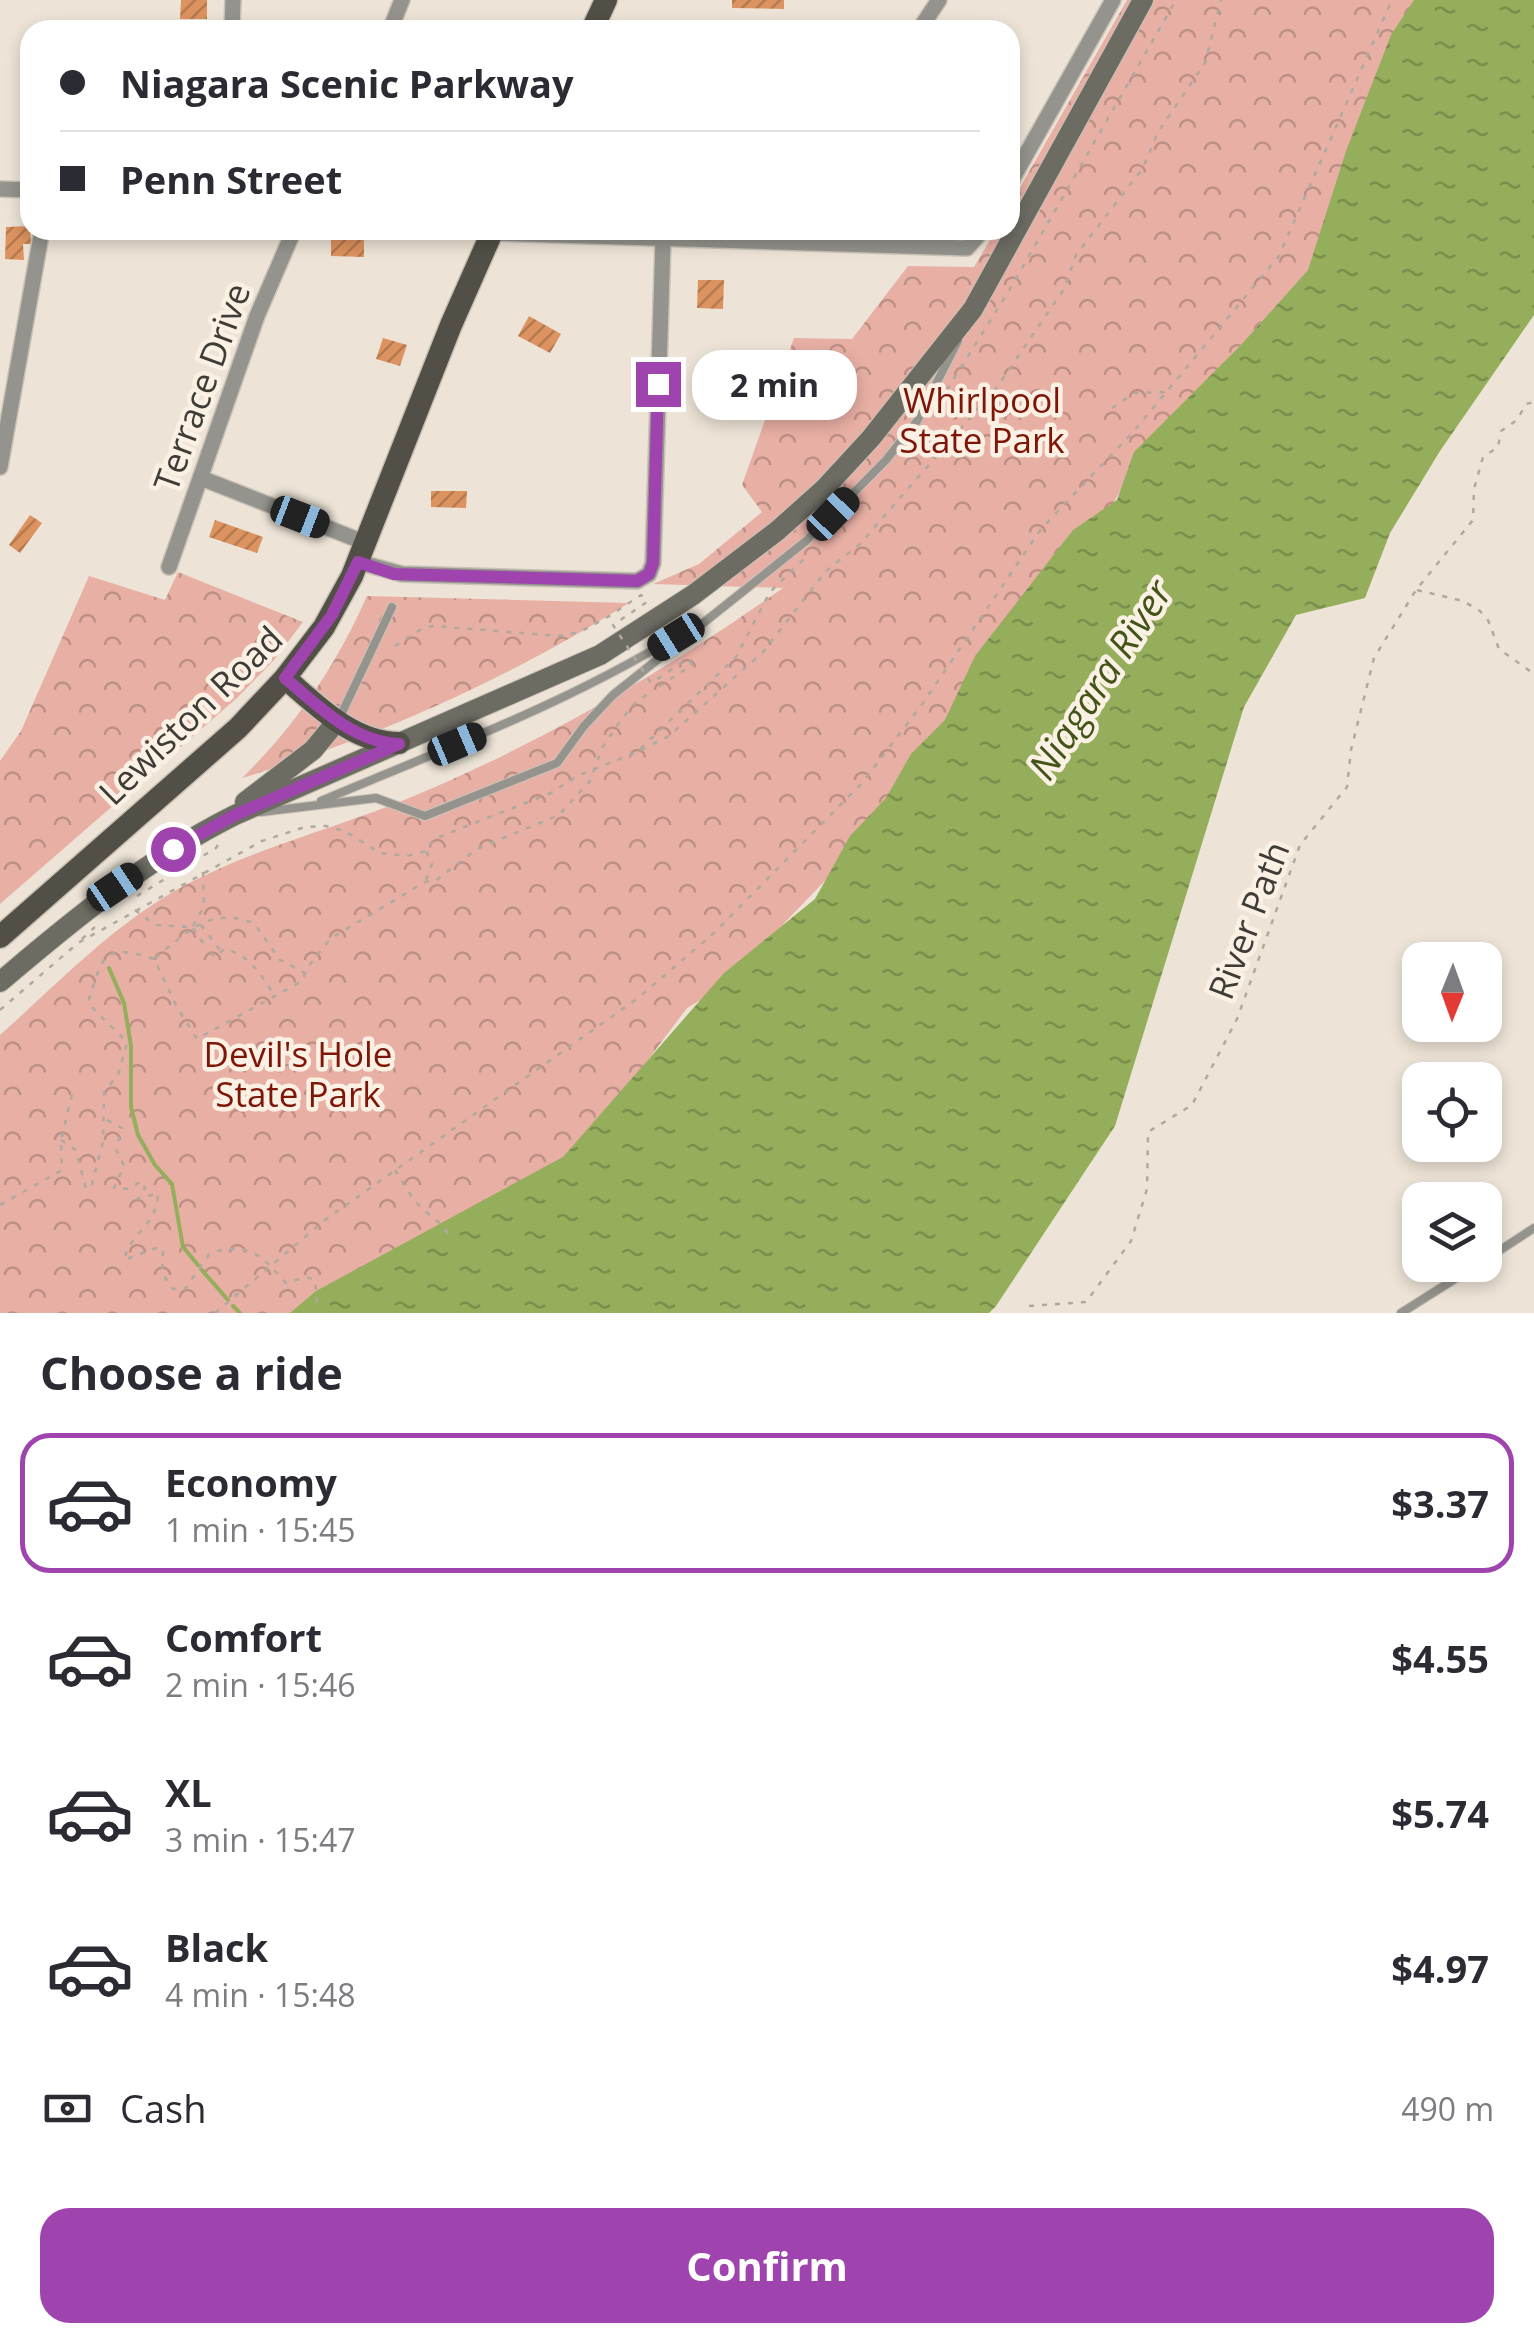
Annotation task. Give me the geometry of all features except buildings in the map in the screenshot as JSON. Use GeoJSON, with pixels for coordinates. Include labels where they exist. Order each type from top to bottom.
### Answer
{"type":"FeatureCollection","features":[{"type":"Feature","properties":{"kind":"main road"},"geometry":{"type":"LineString","coordinates":[[1020,222],[1143,0]]}},
{"type":"Feature","properties":{"kind":"main road","name":"Lewiston Road"},"geometry":{"type":"LineString","coordinates":[[0,936],[196,767],[285,678],[332,615],[362,553],[451,325],[489,240]]}},
{"type":"Feature","properties":{"kind":"main road"},"geometry":{"type":"LineString","coordinates":[[213,826],[566,672],[635,635],[693,596],[777,532],[824,489],[972,309],[1010,240]]}},
{"type":"Feature","properties":{"kind":"main road"},"geometry":{"type":"LineString","coordinates":[[285,678],[337,721],[376,742],[399,744]]}},
{"type":"Feature","properties":{"kind":"main road"},"geometry":{"type":"LineString","coordinates":[[0,982],[115,887],[213,826],[313,750],[337,721]]}},
{"type":"Feature","properties":{"kind":"street"},"geometry":{"type":"LineString","coordinates":[[1020,165],[1112,0]]}},
{"type":"Feature","properties":{"kind":"street"},"geometry":{"type":"LineString","coordinates":[[0,467],[40,240]]}},
{"type":"Feature","properties":{"kind":"street","name":"Terrace Drive"},"geometry":{"type":"LineString","coordinates":[[169,566],[257,316],[290,240]]}},
{"type":"Feature","properties":{"kind":"street"},"geometry":{"type":"LineString","coordinates":[[201,478],[402,574],[637,581],[649,574],[653,563],[663,240],[967,248],[974,240]]}},
{"type":"Feature","properties":{"kind":"lane"},"geometry":{"type":"LineString","coordinates":[[235,815],[376,798],[424,816],[556,763],[613,695],[806,541],[896,447],[917,421],[944,372],[972,309]]}},
{"type":"Feature","properties":{"kind":"lane"},"geometry":{"type":"LineString","coordinates":[[312,805],[565,698],[648,655],[734,600]]}},
{"type":"Feature","properties":{"kind":"lane"},"geometry":{"type":"LineString","coordinates":[[337,721],[350,701],[392,607]]}},
{"type":"Feature","properties":{"kind":"lane"},"geometry":{"type":"LineString","coordinates":[[1502,1249],[1534,1228]]}},
{"type":"Feature","properties":{"kind":"lane"},"geometry":{"type":"LineString","coordinates":[[1402,1313],[1450,1282]]}},
{"type":"Feature","properties":{"kind":"path"},"geometry":{"type":"LineString","coordinates":[[936,408],[1010,289],[1176,0]]}},
{"type":"Feature","properties":{"kind":"path"},"geometry":{"type":"LineString","coordinates":[[78,942],[262,841],[316,825],[345,831],[380,853],[394,856],[426,851],[434,839],[552,793],[577,776],[669,736],[763,652],[826,570],[859,545],[997,387],[1064,289],[1076,254],[1143,168],[1158,132],[1205,64],[1221,0]]}},
{"type":"Feature","properties":{"kind":"path"},"geometry":{"type":"LineString","coordinates":[[215,1313],[394,1169],[638,998],[728,920],[862,783],[923,703],[1041,529],[1166,392],[1279,256],[1392,0]]}},
{"type":"Feature","properties":{"kind":"path"},"geometry":{"type":"LineString","coordinates":[[1112,408],[1134,394],[1166,392]]}},
{"type":"Feature","properties":{"kind":"path","name":"River Path"},"geometry":{"type":"LineString","coordinates":[[1028,1306],[1086,1302],[1131,1241],[1147,1188],[1148,1132],[1192,1104],[1237,1018],[1300,844],[1347,787],[1351,750],[1374,658],[1416,590],[1474,520],[1474,489],[1483,457],[1498,448],[1501,431],[1516,420],[1526,404],[1534,402]]}},
{"type":"Feature","properties":{"kind":"path"},"geometry":{"type":"LineString","coordinates":[[824,539],[874,488]]}},
{"type":"Feature","properties":{"kind":"path"},"geometry":{"type":"LineString","coordinates":[[636,752],[736,657],[770,592],[811,552]]}},
{"type":"Feature","properties":{"kind":"path"},"geometry":{"type":"LineString","coordinates":[[1416,590],[1464,601],[1480,611],[1488,620],[1498,649],[1534,674]]}},
{"type":"Feature","properties":{"kind":"path"},"geometry":{"type":"LineString","coordinates":[[154,959],[197,1039],[276,998],[302,981],[331,938],[425,882],[435,880],[478,848],[559,816],[597,769],[602,748],[633,705],[692,666],[688,660],[651,683],[613,625],[647,602],[642,595],[580,632],[559,636],[434,626],[423,628],[395,646]]}},
{"type":"Feature","properties":{"kind":"path"},"geometry":{"type":"LineString","coordinates":[[542,770],[552,793]]}},
{"type":"Feature","properties":{"kind":"path"},"geometry":{"type":"LineString","coordinates":[[125,904],[216,848],[221,839],[213,826]]}},
{"type":"Feature","properties":{"kind":"path"},"geometry":{"type":"LineString","coordinates":[[425,882],[432,864],[426,851]]}},
{"type":"Feature","properties":{"kind":"path"},"geometry":{"type":"LineString","coordinates":[[192,927],[204,906],[202,872]]}},
{"type":"Feature","properties":{"kind":"path"},"geometry":{"type":"LineString","coordinates":[[135,910],[154,925],[192,927]]}},
{"type":"Feature","properties":{"kind":"path"},"geometry":{"type":"LineString","coordinates":[[154,959],[200,923],[237,919],[254,923],[280,960],[306,973]]}},
{"type":"Feature","properties":{"kind":"path"},"geometry":{"type":"LineString","coordinates":[[0,1010],[103,920]]}},
{"type":"Feature","properties":{"kind":"path"},"geometry":{"type":"LineString","coordinates":[[200,923],[221,952]]}},
{"type":"Feature","properties":{"kind":"path"},"geometry":{"type":"LineString","coordinates":[[192,927],[204,943]]}},
{"type":"Feature","properties":{"kind":"path"},"geometry":{"type":"LineString","coordinates":[[211,952],[214,956],[230,949],[248,961],[276,998]]}},
{"type":"Feature","properties":{"kind":"path"},"geometry":{"type":"LineString","coordinates":[[61,1140],[76,1150],[86,1189],[92,1184],[105,1120],[104,1092],[118,1075],[126,1042],[88,1002],[95,971],[119,951],[154,959]]}},
{"type":"Feature","properties":{"kind":"path"},"geometry":{"type":"LineString","coordinates":[[0,1205],[62,1170],[61,1140],[73,1090]]}},
{"type":"Feature","properties":{"kind":"path"},"geometry":{"type":"LineString","coordinates":[[105,1120],[122,1128],[116,1149],[124,1166],[114,1188],[129,1188],[142,1181],[145,1188],[138,1199],[158,1193],[157,1210],[128,1246],[124,1260],[158,1247],[163,1250],[165,1280],[172,1289],[185,1289],[192,1284],[210,1252],[235,1246],[262,1255],[286,1283],[306,1277],[315,1280],[317,1301],[325,1306]]}},
{"type":"Feature","properties":{"kind":"path"},"geometry":{"type":"LineString","coordinates":[[394,1169],[411,1196],[448,1234]]}},
{"type":"Feature","properties":{"kind":"green space","name":"Devil's Hole State Park"},"geometry":{"type":"Polygon","coordinates":[[[1127,0],[1423,0],[1320,257],[1136,462],[1106,517],[840,865],[723,987],[687,1008],[583,1146],[316,1313],[0,1313],[0,1035],[102,943],[168,895],[227,865],[414,796],[511,752],[650,675],[783,588],[653,584],[699,564],[762,512],[742,485],[794,338],[852,339],[908,266],[974,267],[990,240],[1020,240],[1020,187],[1127,0]]]}},
{"type":"Feature","properties":{"kind":"green space"},"geometry":{"type":"Polygon","coordinates":[[[178,572],[303,622],[238,697],[0,904],[0,761],[21,731],[89,576],[165,600],[178,572]]]}},
{"type":"Feature","properties":{"kind":"green space"},"geometry":{"type":"Polygon","coordinates":[[[367,596],[629,603],[536,657],[441,704],[343,744],[242,778],[313,693],[367,596]]]}},
{"type":"Feature","properties":{"kind":"water","name":"Niagara River"},"geometry":{"type":"Polygon","coordinates":[[[1414,0],[1534,0],[1534,315],[1440,451],[1390,533],[1365,598],[1296,615],[1244,707],[1115,1126],[996,1306],[989,1313],[290,1313],[316,1291],[563,1157],[724,973],[815,899],[850,836],[886,798],[911,754],[945,720],[975,656],[1073,530],[1117,500],[1134,452],[1239,347],[1308,270],[1346,151],[1391,35],[1414,0]]]}},
{"type":"Feature","properties":{"kind":"waterway"},"geometry":{"type":"LineString","coordinates":[[109,968],[124,1003],[131,1046],[131,1107],[138,1135],[155,1165],[172,1184],[183,1247],[198,1265]]}},
{"type":"Feature","properties":{"kind":"waterway"},"geometry":{"type":"LineString","coordinates":[[201,1269],[228,1300]]}},
{"type":"Feature","properties":{"kind":"waterway"},"geometry":{"type":"LineString","coordinates":[[233,1306],[240,1313]]}},
{"type":"Feature","properties":{"kind":"route"},"geometry":{"type":"LineString","coordinates":[[173,849],[235,815],[399,744],[376,742],[351,730],[285,678],[332,615],[358,562],[394,574],[644,579],[653,563],[658,384]]}},
{"type":"Feature","properties":{"kind":"park label","name":"Whirlpool State Park"},"geometry":{"type":"Point","coordinates":[982,419]}}]}
